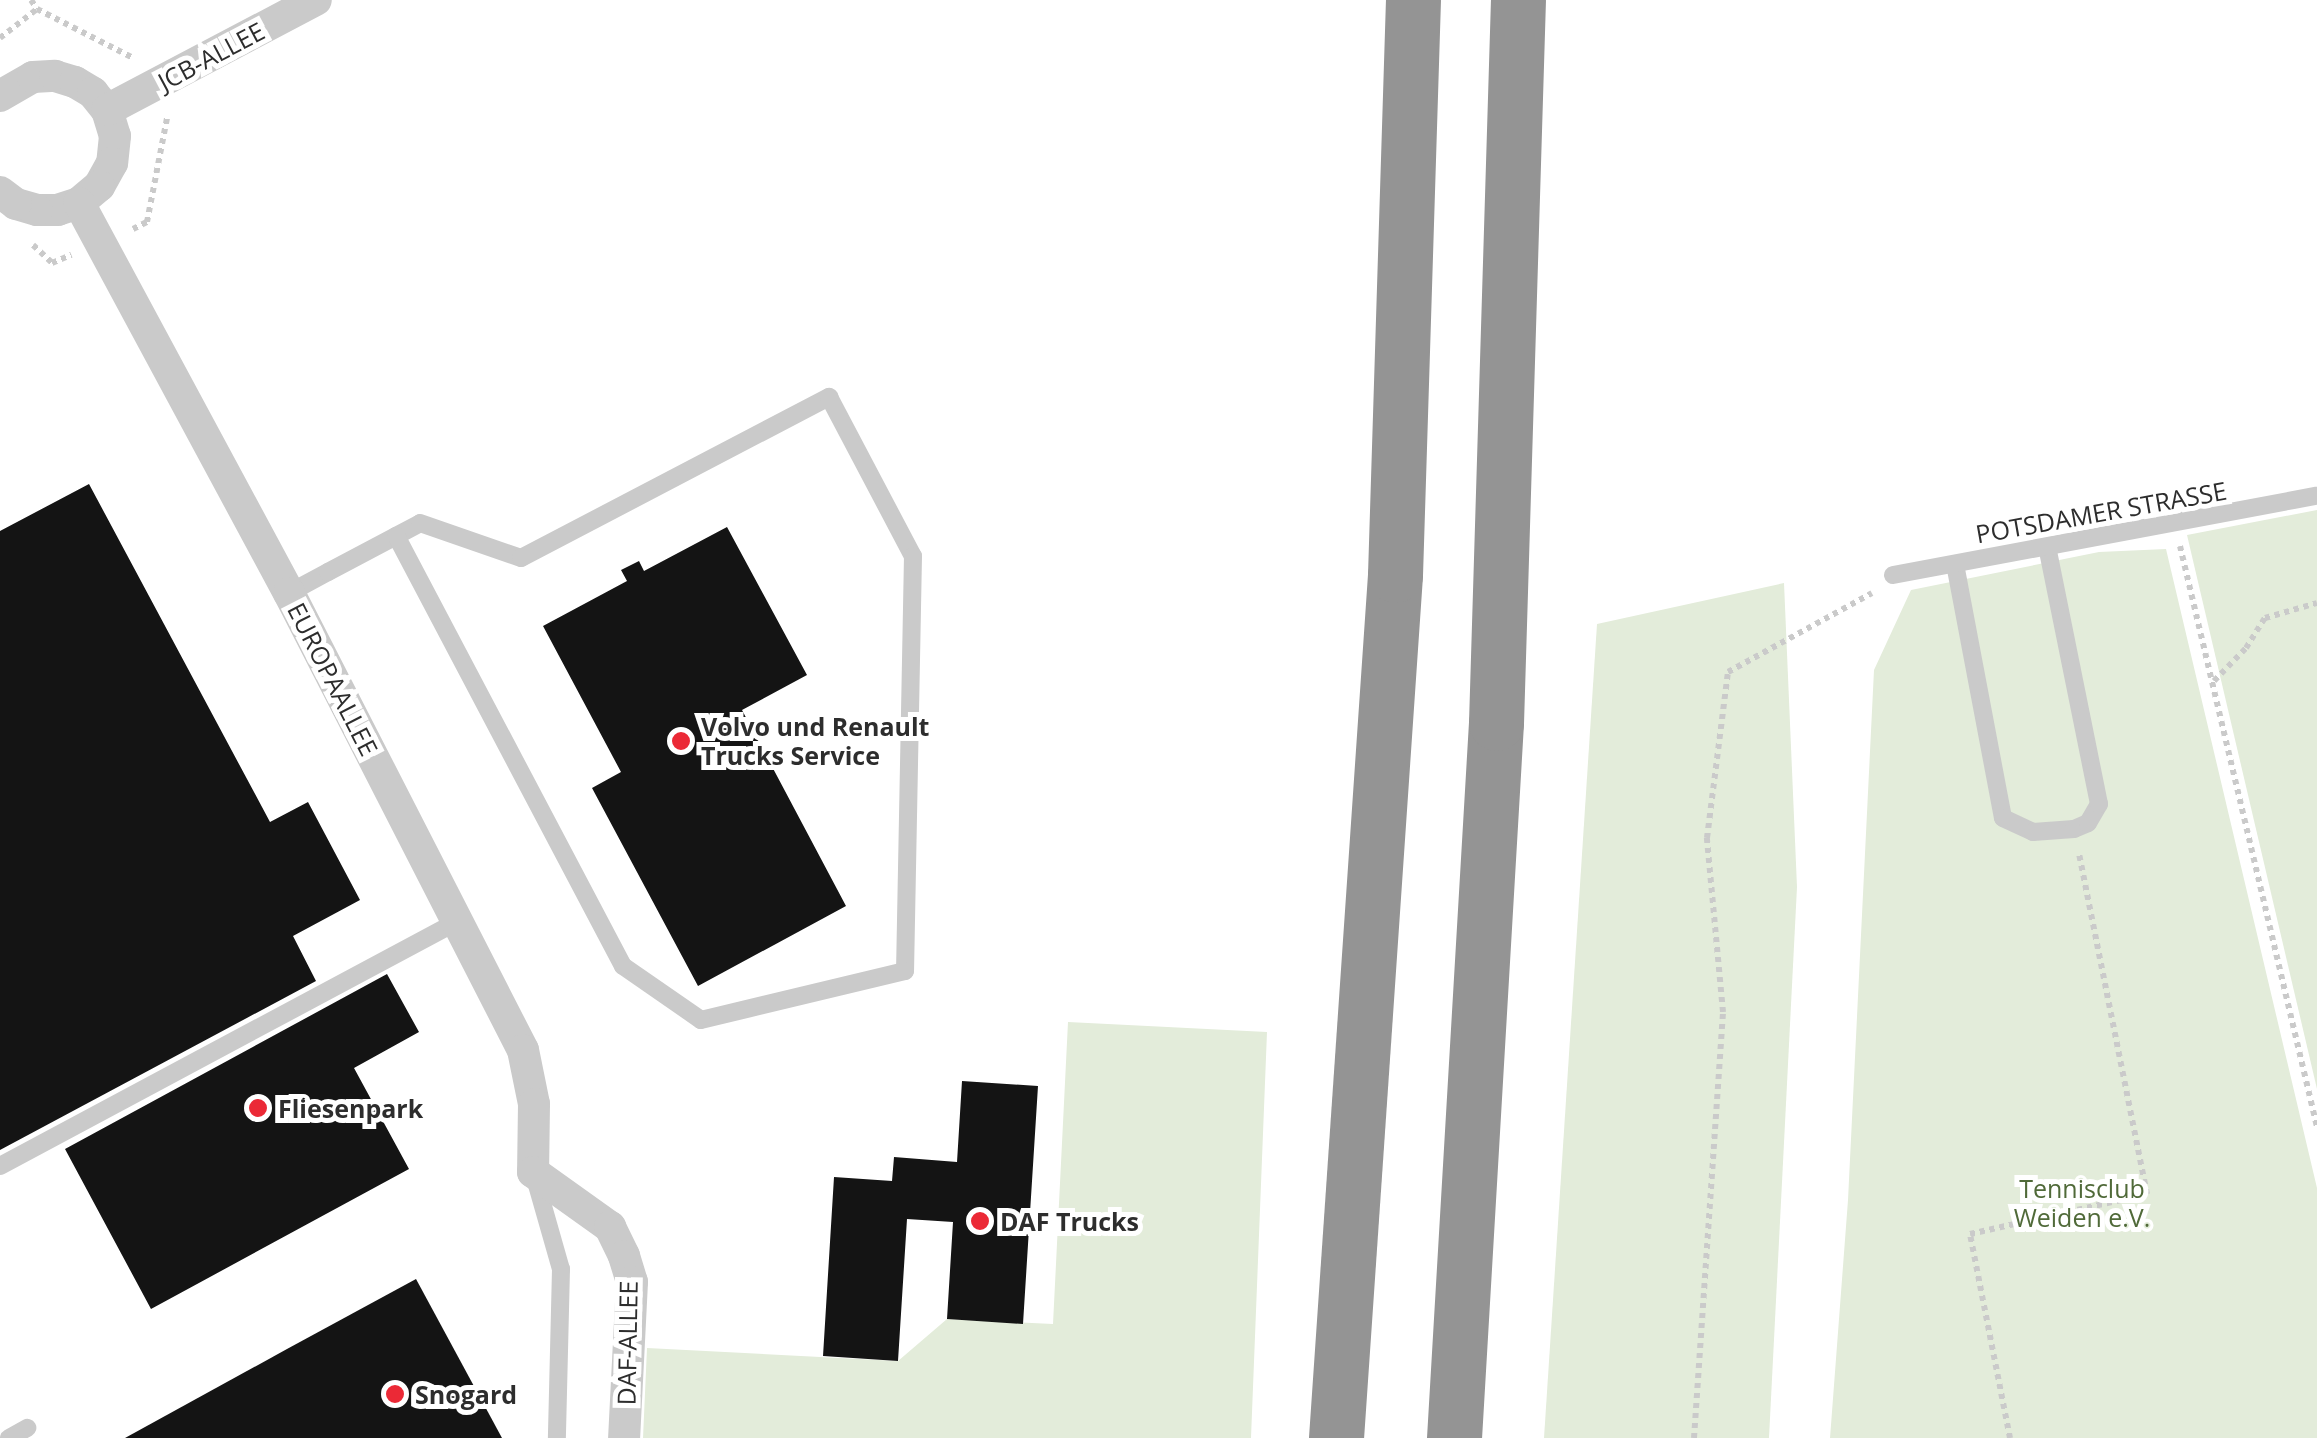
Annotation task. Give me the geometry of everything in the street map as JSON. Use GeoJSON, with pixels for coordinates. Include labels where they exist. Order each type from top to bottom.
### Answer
{"type":"FeatureCollection","features":[{"type":"Feature","properties":{"kind":"highway"},"geometry":{"type":"LineString","coordinates":[[1336,1438],[1395,575],[1414,0]]}},
{"type":"Feature","properties":{"kind":"highway"},"geometry":{"type":"LineString","coordinates":[[1454,1438],[1496,722],[1518,0]]}},
{"type":"Feature","properties":{"kind":"street","name":"JCB-ALLEE"},"geometry":{"type":"LineString","coordinates":[[106,110],[316,0]]}},
{"type":"Feature","properties":{"kind":"street"},"geometry":{"type":"LineString","coordinates":[[0,192],[16,204],[37,210],[58,210],[79,203],[100,186],[112,163],[114,136],[106,110],[93,93],[65,78],[4,80]]}},
{"type":"Feature","properties":{"kind":"street","name":"EUROPAALLEE"},"geometry":{"type":"LineString","coordinates":[[79,203],[289,593],[524,1050],[534,1104],[533,1172]]}},
{"type":"Feature","properties":{"kind":"street","name":"DAF-ALLEE"},"geometry":{"type":"LineString","coordinates":[[533,1172],[610,1227],[624,1256],[632,1282],[624,1438]]}},
{"type":"Feature","properties":{"kind":"lane"},"geometry":{"type":"LineString","coordinates":[[289,593],[420,523],[521,558],[829,396],[914,556],[905,971],[700,1020],[624,966],[396,536]]}},
{"type":"Feature","properties":{"kind":"lane","name":"POTSDAMER STRASSE"},"geometry":{"type":"LineString","coordinates":[[1893,575],[2317,496]]}},
{"type":"Feature","properties":{"kind":"lane"},"geometry":{"type":"LineString","coordinates":[[1955,564],[2003,818],[2033,832],[2074,829],[2088,823],[2099,804],[2047,547]]}},
{"type":"Feature","properties":{"kind":"lane"},"geometry":{"type":"LineString","coordinates":[[0,1166],[458,920]]}},
{"type":"Feature","properties":{"kind":"lane"},"geometry":{"type":"LineString","coordinates":[[533,1172],[561,1269],[556,1438]]}},
{"type":"Feature","properties":{"kind":"lane"},"geometry":{"type":"LineString","coordinates":[[9,1438],[28,1428]]}},
{"type":"Feature","properties":{"kind":"path"},"geometry":{"type":"LineString","coordinates":[[0,38],[37,10],[30,0]]}},
{"type":"Feature","properties":{"kind":"path"},"geometry":{"type":"LineString","coordinates":[[2175,525],[2317,1127]]}},
{"type":"Feature","properties":{"kind":"path"},"geometry":{"type":"LineString","coordinates":[[1694,1438],[1724,1012],[1707,838],[1728,672],[1876,591],[1893,575]]}},
{"type":"Feature","properties":{"kind":"path"},"geometry":{"type":"LineString","coordinates":[[2214,681],[2239,656],[2265,618],[2317,603]]}},
{"type":"Feature","properties":{"kind":"path"},"geometry":{"type":"LineString","coordinates":[[2010,1438],[1970,1234],[2148,1194],[2082,865]]}},
{"type":"Feature","properties":{"kind":"green space"},"geometry":{"type":"Polygon","coordinates":[[[2317,510],[2317,1089],[2187,535],[2317,510]]]}},
{"type":"Feature","properties":{"kind":"green space","name":"Tennisclub Weiden e.V."},"geometry":{"type":"Polygon","coordinates":[[[2166,549],[2317,1188],[2317,1438],[1830,1438],[1848,1200],[1874,670],[1911,590],[2099,552],[2166,549]]]}},
{"type":"Feature","properties":{"kind":"green space"},"geometry":{"type":"Polygon","coordinates":[[[1784,583],[1797,887],[1769,1438],[1544,1438],[1597,624],[1784,583]]]}},
{"type":"Feature","properties":{"kind":"green space"},"geometry":{"type":"Polygon","coordinates":[[[1068,1022],[1267,1032],[1251,1438],[643,1438],[647,1348],[898,1361],[947,1319],[1053,1324],[1068,1022]]]}},
{"type":"Feature","properties":{"kind":"building"},"geometry":{"type":"Polygon","coordinates":[[[89,484],[270,822],[308,802],[360,900],[293,936],[316,981],[0,1150],[0,531],[89,484]]]}},
{"type":"Feature","properties":{"kind":"building","name":"Volvo und Renault Trucks Service"},"geometry":{"type":"Polygon","coordinates":[[[727,527],[807,675],[742,710],[846,906],[698,986],[592,788],[621,772],[543,626],[627,581],[621,570],[639,561],[644,571],[727,527]]]}},
{"type":"Feature","properties":{"kind":"building","name":"Fliesenpark"},"geometry":{"type":"Polygon","coordinates":[[[387,974],[419,1032],[354,1068],[409,1169],[151,1309],[65,1149],[387,974]]]}},
{"type":"Feature","properties":{"kind":"building","name":"DAF Trucks"},"geometry":{"type":"Polygon","coordinates":[[[962,1081],[1038,1086],[1023,1324],[947,1319],[953,1222],[907,1219],[898,1361],[823,1356],[834,1177],[892,1181],[894,1157],[957,1162],[962,1081]]]}},
{"type":"Feature","properties":{"kind":"building","name":"Snogard"},"geometry":{"type":"Polygon","coordinates":[[[416,1279],[502,1438],[125,1438],[287,1349],[416,1279]]]}},
{"type":"Feature","properties":{"kind":"place","name":"Volvo und Renault Trucks Service"},"geometry":{"type":"Point","coordinates":[681,741]}},
{"type":"Feature","properties":{"kind":"place","name":"Fliesenpark"},"geometry":{"type":"Point","coordinates":[258,1108]}},
{"type":"Feature","properties":{"kind":"place","name":"DAF Trucks"},"geometry":{"type":"Point","coordinates":[980,1221]}},
{"type":"Feature","properties":{"kind":"place","name":"Snogard"},"geometry":{"type":"Point","coordinates":[395,1394]}}]}
